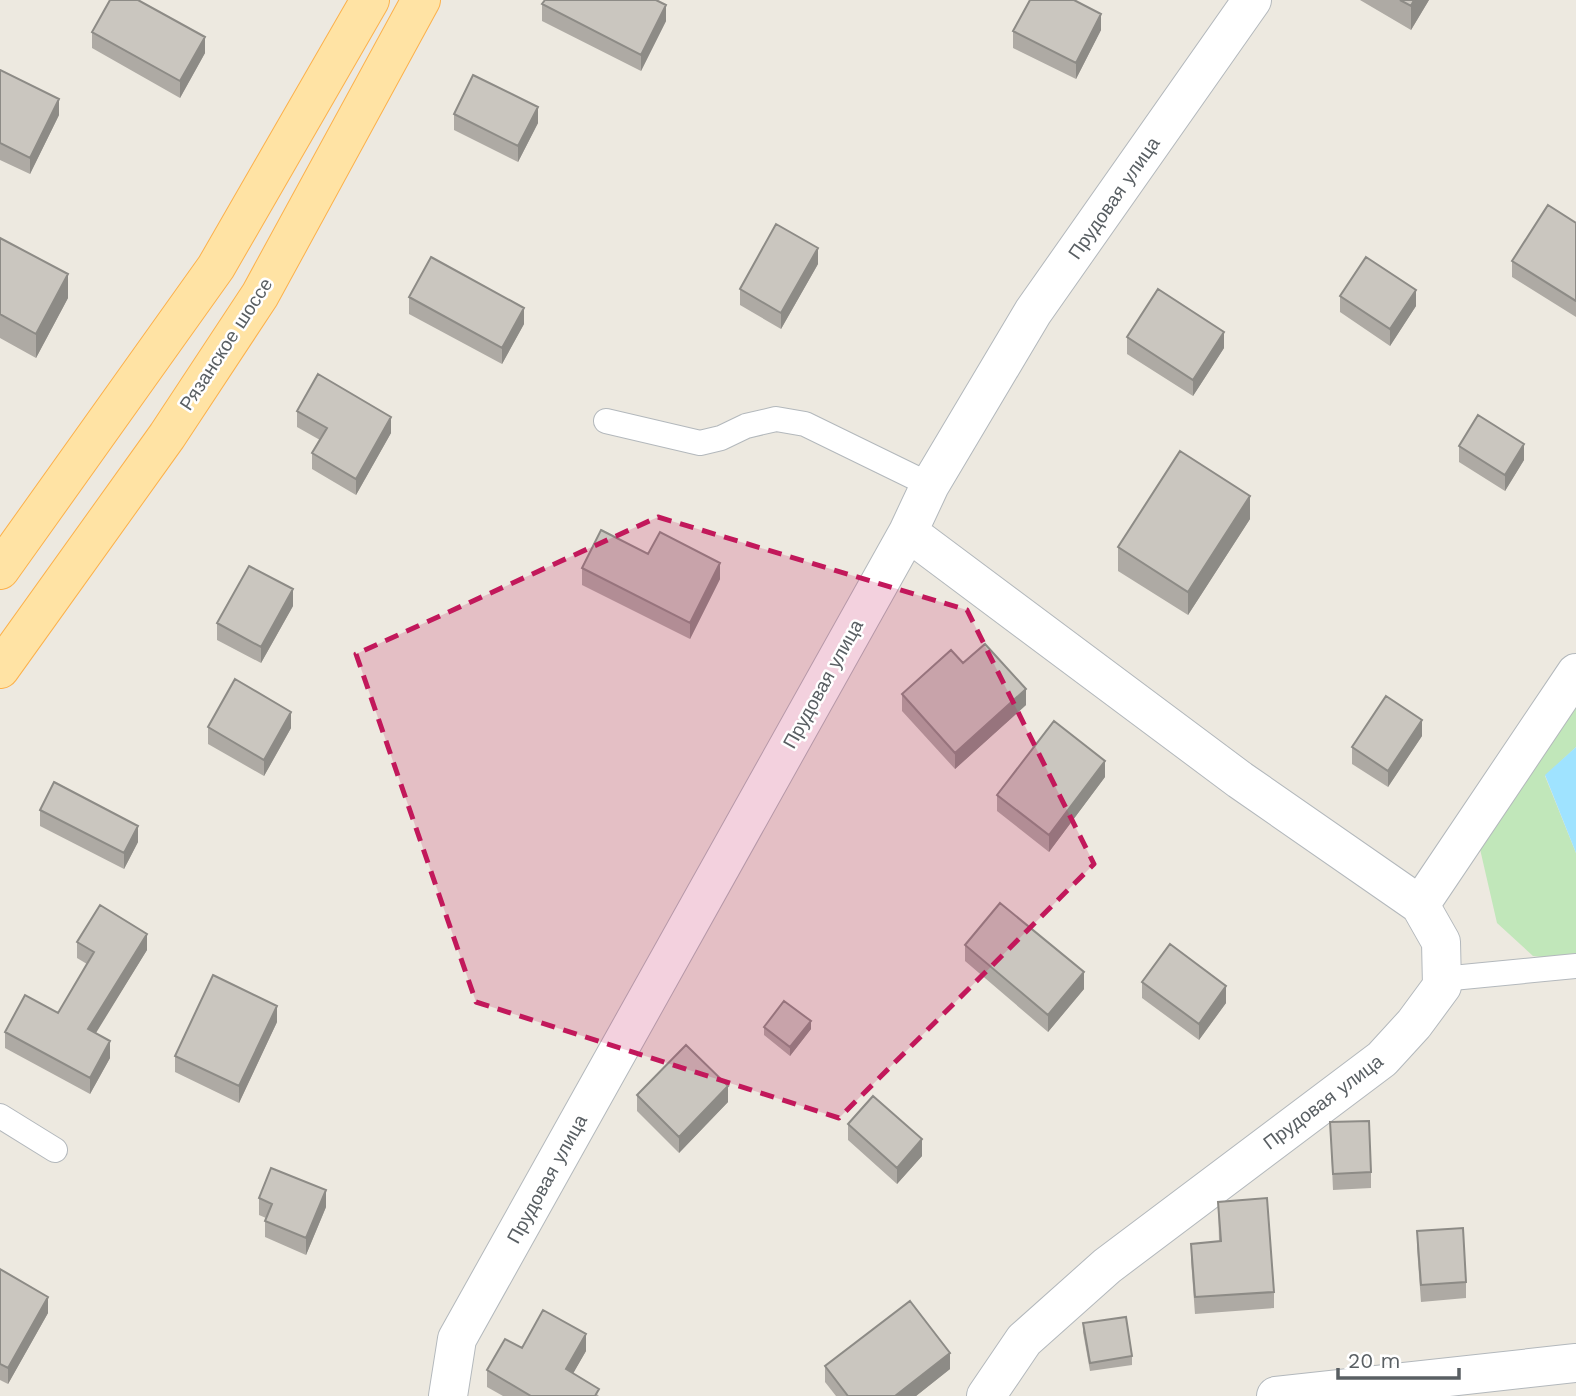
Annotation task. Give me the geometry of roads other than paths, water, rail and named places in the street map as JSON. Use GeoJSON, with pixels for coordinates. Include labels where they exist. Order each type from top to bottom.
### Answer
{"type":"FeatureCollection","features":[{"type":"Feature","properties":{"kind":"main road"},"geometry":{"type":"LineString","coordinates":[[0,570],[216,267],[370,0]]}},
{"type":"Feature","properties":{"kind":"main road","name":"Рязанское шоссе"},"geometry":{"type":"LineString","coordinates":[[0,668],[167,436],[260,295],[421,0]]}},
{"type":"Feature","properties":{"kind":"street","name":"Прудовая улица"},"geometry":{"type":"LineString","coordinates":[[448,1396],[457,1339],[908,532],[930,485],[1033,312],[1252,0]]}},
{"type":"Feature","properties":{"kind":"street"},"geometry":{"type":"LineString","coordinates":[[908,532],[1240,780],[1420,905],[1441,942],[1442,979]]}},
{"type":"Feature","properties":{"kind":"street"},"geometry":{"type":"LineString","coordinates":[[1420,905],[1576,673]]}},
{"type":"Feature","properties":{"kind":"street","name":"Прудовая улица"},"geometry":{"type":"LineString","coordinates":[[986,1396],[1024,1340],[1107,1266],[1382,1059],[1414,1024],[1443,986],[1442,979]]}},
{"type":"Feature","properties":{"kind":"street"},"geometry":{"type":"LineString","coordinates":[[1276,1396],[1576,1363]]}},
{"type":"Feature","properties":{"kind":"lane"},"geometry":{"type":"LineString","coordinates":[[606,421],[700,443],[721,438],[746,425],[776,419],[805,424],[930,485]]}},
{"type":"Feature","properties":{"kind":"lane"},"geometry":{"type":"LineString","coordinates":[[1442,979],[1576,966]]}},
{"type":"Feature","properties":{"kind":"lane"},"geometry":{"type":"LineString","coordinates":[[0,1116],[55,1150]]}},
{"type":"Feature","properties":{"kind":"water"},"geometry":{"type":"Polygon","coordinates":[[[1576,747],[1576,853],[1545,775],[1576,747]]]}}]}
